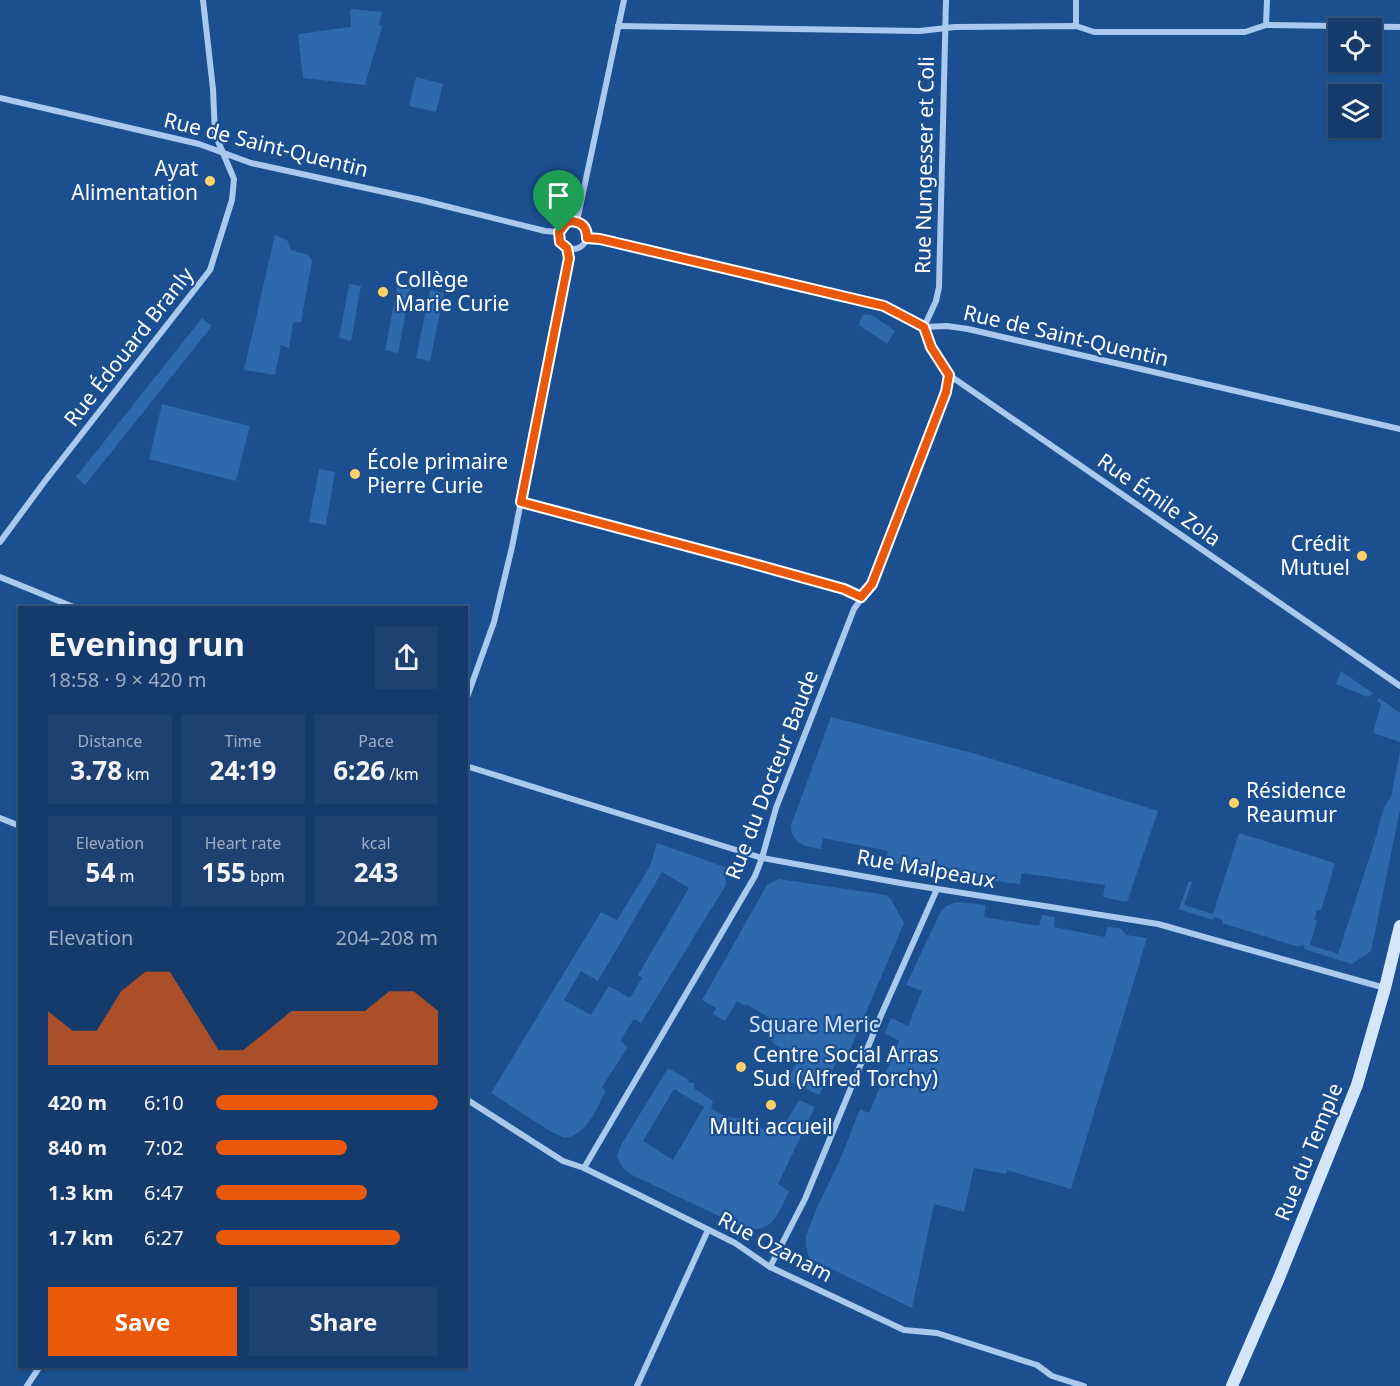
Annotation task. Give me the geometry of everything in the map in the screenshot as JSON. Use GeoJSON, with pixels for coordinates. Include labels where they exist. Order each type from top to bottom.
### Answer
{"type":"FeatureCollection","features":[{"type":"Feature","properties":{"kind":"street","name":"Rue Édouard Branly"},"geometry":{"type":"LineString","coordinates":[[0,542],[210,270],[232,200],[234,179],[215,134],[213,89],[203,0]]}},
{"type":"Feature","properties":{"kind":"street"},"geometry":{"type":"LineString","coordinates":[[577,221],[624,0]]}},
{"type":"Feature","properties":{"kind":"street","name":"Rue Nungesser et Coli"},"geometry":{"type":"LineString","coordinates":[[924,327],[936,301],[939,286],[946,0]]}},
{"type":"Feature","properties":{"kind":"street"},"geometry":{"type":"LineString","coordinates":[[1076,0],[1076,26]]}},
{"type":"Feature","properties":{"kind":"street"},"geometry":{"type":"LineString","coordinates":[[1266,25],[1267,0]]}},
{"type":"Feature","properties":{"kind":"street"},"geometry":{"type":"LineString","coordinates":[[618,26],[920,31],[944,28],[1076,26],[1094,32],[1245,32],[1266,25],[1400,27]]}},
{"type":"Feature","properties":{"kind":"street","name":"Rue de Saint-Quentin"},"geometry":{"type":"LineString","coordinates":[[0,98],[199,144],[263,166],[421,200],[544,231],[559,232]]}},
{"type":"Feature","properties":{"kind":"street"},"geometry":{"type":"LineString","coordinates":[[577,221],[585,227],[587,238],[581,247],[573,250],[560,242],[559,232],[566,223],[577,221]]}},
{"type":"Feature","properties":{"kind":"street","name":"Rue de Saint-Quentin"},"geometry":{"type":"LineString","coordinates":[[587,238],[600,239],[884,306],[924,327],[947,326],[1028,342],[1400,429]]}},
{"type":"Feature","properties":{"kind":"street"},"geometry":{"type":"LineString","coordinates":[[468,694],[494,622],[521,502],[569,258],[567,248]]}},
{"type":"Feature","properties":{"kind":"street","name":"Rue Émile Zola"},"geometry":{"type":"LineString","coordinates":[[924,327],[931,347],[949,375],[1398,684]]}},
{"type":"Feature","properties":{"kind":"street","name":"Rue du Docteur Baude"},"geometry":{"type":"LineString","coordinates":[[584,1168],[755,876],[776,808],[854,609],[872,584],[946,392],[949,375]]}},
{"type":"Feature","properties":{"kind":"street"},"geometry":{"type":"LineString","coordinates":[[521,502],[844,589],[861,597]]}},
{"type":"Feature","properties":{"kind":"street"},"geometry":{"type":"LineString","coordinates":[[0,577],[71,606]]}},
{"type":"Feature","properties":{"kind":"street","name":"Rue Malpeaux"},"geometry":{"type":"LineString","coordinates":[[468,767],[762,858],[937,889],[1158,924],[1385,988]]}},
{"type":"Feature","properties":{"kind":"street"},"geometry":{"type":"LineString","coordinates":[[0,818],[18,825]]}},
{"type":"Feature","properties":{"kind":"street"},"geometry":{"type":"LineString","coordinates":[[770,1266],[805,1199],[882,1013],[937,889]]}},
{"type":"Feature","properties":{"kind":"street","name":"Rue du Temple"},"geometry":{"type":"LineString","coordinates":[[1232,1386],[1284,1268],[1353,1095],[1385,988],[1400,926]]}},
{"type":"Feature","properties":{"kind":"street","name":"Rue Ozanam"},"geometry":{"type":"LineString","coordinates":[[468,1100],[563,1161],[584,1168],[735,1243],[770,1266],[904,1330],[937,1333],[1037,1365],[1052,1376],[1084,1386]]}},
{"type":"Feature","properties":{"kind":"street"},"geometry":{"type":"LineString","coordinates":[[637,1386],[708,1230]]}},
{"type":"Feature","properties":{"kind":"street"},"geometry":{"type":"LineString","coordinates":[[27,1386],[39,1368]]}},
{"type":"Feature","properties":{"kind":"green space"},"geometry":{"type":"Polygon","coordinates":[[[350,9],[382,12],[379,25],[382,26],[365,85],[303,78],[298,34],[351,27],[350,9]]]}},
{"type":"Feature","properties":{"kind":"green space"},"geometry":{"type":"Polygon","coordinates":[[[416,77],[443,84],[436,112],[409,106],[416,77]]]}},
{"type":"Feature","properties":{"kind":"green space"},"geometry":{"type":"Polygon","coordinates":[[[275,235],[288,241],[291,250],[308,255],[312,261],[301,322],[293,323],[289,348],[281,345],[275,375],[244,370],[275,235]]]}},
{"type":"Feature","properties":{"kind":"green space"},"geometry":{"type":"Polygon","coordinates":[[[398,283],[411,285],[398,353],[385,350],[398,283]]]}},
{"type":"Feature","properties":{"kind":"green space"},"geometry":{"type":"Polygon","coordinates":[[[349,284],[361,286],[351,341],[339,338],[349,284]]]}},
{"type":"Feature","properties":{"kind":"green space"},"geometry":{"type":"Polygon","coordinates":[[[430,290],[444,293],[430,361],[416,358],[430,290]]]}},
{"type":"Feature","properties":{"kind":"green space"},"geometry":{"type":"Polygon","coordinates":[[[865,314],[872,315],[895,331],[887,344],[859,325],[861,317],[865,314]]]}},
{"type":"Feature","properties":{"kind":"green space"},"geometry":{"type":"Polygon","coordinates":[[[202,318],[212,326],[85,485],[76,477],[202,318]]]}},
{"type":"Feature","properties":{"kind":"green space"},"geometry":{"type":"Polygon","coordinates":[[[162,404],[250,426],[236,481],[149,459],[162,404]]]}},
{"type":"Feature","properties":{"kind":"green space"},"geometry":{"type":"Polygon","coordinates":[[[319,469],[335,472],[326,525],[309,522],[319,469]]]}},
{"type":"Feature","properties":{"kind":"green space"},"geometry":{"type":"Polygon","coordinates":[[[1341,671],[1374,694],[1368,697],[1336,684],[1341,671]]]}},
{"type":"Feature","properties":{"kind":"green space"},"geometry":{"type":"Polygon","coordinates":[[[1379,698],[1400,713],[1400,742],[1373,733],[1381,704],[1377,701],[1379,698]]]}},
{"type":"Feature","properties":{"kind":"green space"},"geometry":{"type":"Polygon","coordinates":[[[831,717],[973,753],[1158,811],[1127,902],[1103,897],[1105,885],[1022,873],[1020,884],[1009,883],[886,862],[888,851],[823,838],[821,849],[800,843],[793,836],[791,825],[831,717]]]}},
{"type":"Feature","properties":{"kind":"green space"},"geometry":{"type":"Polygon","coordinates":[[[1400,751],[1400,810],[1371,951],[1352,964],[1304,949],[1304,946],[1299,947],[1222,923],[1223,920],[1215,917],[1213,920],[1179,909],[1189,881],[1192,882],[1184,905],[1213,914],[1239,833],[1335,863],[1321,911],[1317,910],[1314,919],[1317,921],[1310,945],[1338,954],[1384,807],[1391,797],[1400,751]]]}},
{"type":"Feature","properties":{"kind":"green space"},"geometry":{"type":"Polygon","coordinates":[[[657,843],[725,867],[726,885],[641,1023],[634,1019],[620,1041],[628,1047],[602,1087],[606,1091],[590,1121],[579,1132],[564,1138],[491,1093],[601,912],[617,920],[650,866],[657,843]],[[662,872],[598,981],[581,971],[564,1000],[591,1015],[609,986],[630,998],[642,978],[638,975],[689,888],[662,872]]]}},
{"type":"Feature","properties":{"kind":"green space","name":"Square Meric"},"geometry":{"type":"Polygon","coordinates":[[[779,879],[886,895],[891,899],[904,923],[848,1055],[842,1052],[819,1095],[787,1080],[799,1059],[773,1043],[769,1031],[775,1021],[737,1001],[725,1021],[713,1014],[716,1008],[702,1000],[767,885],[779,879]]]}},
{"type":"Feature","properties":{"kind":"green space"},"geometry":{"type":"Polygon","coordinates":[[[957,902],[986,905],[984,917],[1039,926],[1042,915],[1055,917],[1054,927],[1105,937],[1107,927],[1120,928],[1126,935],[1147,938],[1071,1189],[1007,1170],[1006,1174],[974,1168],[964,1212],[934,1204],[912,1308],[809,1258],[806,1236],[860,1109],[869,1113],[899,1041],[885,1033],[891,1018],[908,1026],[922,991],[906,985],[940,913],[946,906],[957,902]]]}},
{"type":"Feature","properties":{"kind":"green space"},"geometry":{"type":"Polygon","coordinates":[[[668,1068],[689,1080],[688,1082],[694,1083],[695,1089],[713,1101],[711,1108],[729,1117],[740,1118],[740,1124],[754,1133],[758,1126],[771,1134],[776,1126],[782,1129],[799,1100],[815,1107],[778,1184],[789,1191],[785,1200],[772,1222],[759,1229],[740,1226],[632,1175],[622,1167],[617,1156],[621,1145],[668,1068]],[[674,1089],[643,1141],[673,1160],[704,1107],[674,1089]]]}},
{"type":"Feature","properties":{"kind":"place","name":"Ayat Alimentation"},"geometry":{"type":"Point","coordinates":[210,181]}},
{"type":"Feature","properties":{"kind":"place","name":"Collège Marie Curie"},"geometry":{"type":"Point","coordinates":[383,292]}},
{"type":"Feature","properties":{"kind":"place","name":"École primaire Pierre Curie"},"geometry":{"type":"Point","coordinates":[355,474]}},
{"type":"Feature","properties":{"kind":"place","name":"Crédit Mutuel"},"geometry":{"type":"Point","coordinates":[1362,556]}},
{"type":"Feature","properties":{"kind":"place","name":"Résidence Reaumur"},"geometry":{"type":"Point","coordinates":[1234,803]}},
{"type":"Feature","properties":{"kind":"place","name":"Centre Social Arras Sud (Alfred Torchy)"},"geometry":{"type":"Point","coordinates":[741,1067]}},
{"type":"Feature","properties":{"kind":"place","name":"Multi accueil"},"geometry":{"type":"Point","coordinates":[771,1105]}},
{"type":"Feature","properties":{"kind":"route"},"geometry":{"type":"LineString","coordinates":[[577,221],[585,227],[587,238],[600,239],[884,306],[924,327],[931,347],[949,375],[946,392],[872,584],[861,597],[844,589],[521,502],[569,258],[567,248],[560,242],[559,232],[566,223],[577,221]]}}]}
